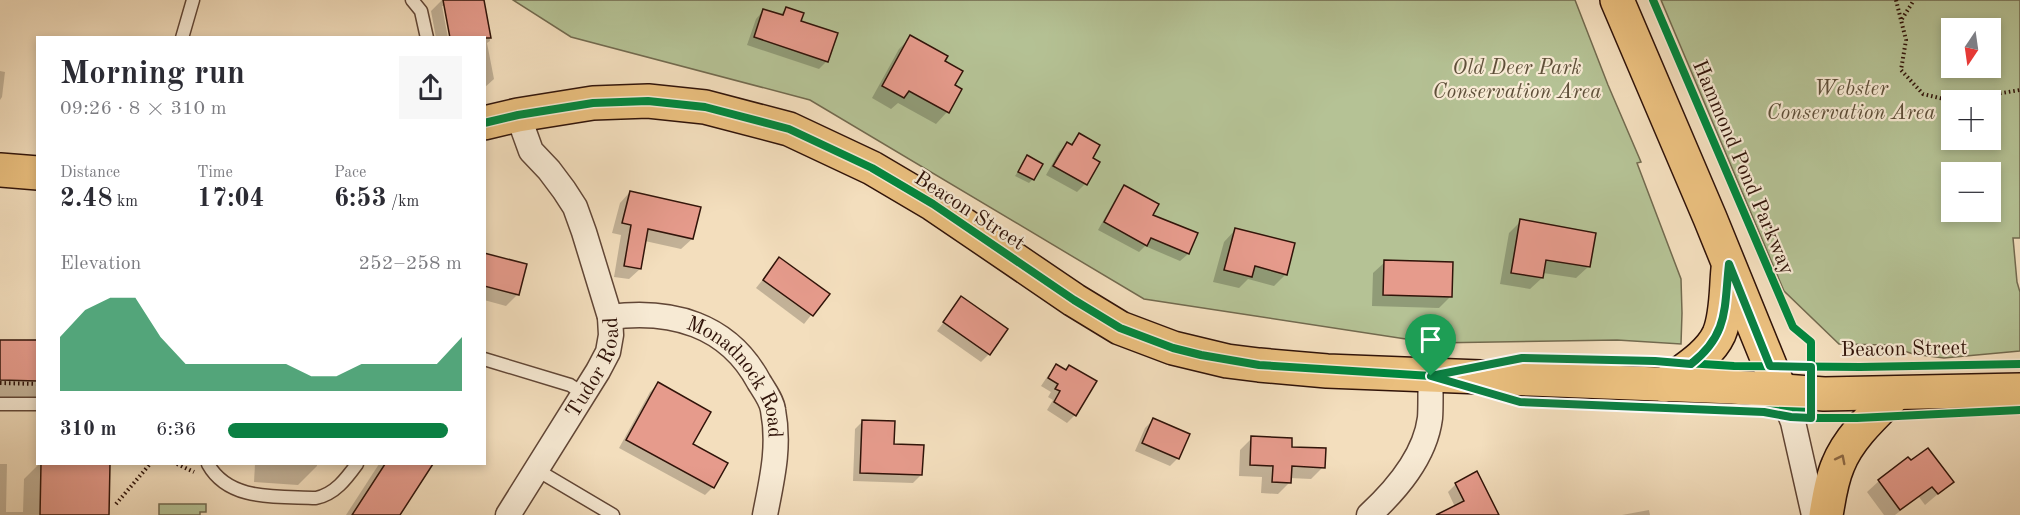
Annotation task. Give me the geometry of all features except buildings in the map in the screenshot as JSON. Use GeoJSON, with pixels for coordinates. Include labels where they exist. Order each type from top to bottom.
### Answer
{"type":"FeatureCollection","features":[{"type":"Feature","properties":{"kind":"main road"},"geometry":{"type":"LineString","coordinates":[[1617,0],[1780,390]]}},
{"type":"Feature","properties":{"kind":"main road","name":"Beacon Street"},"geometry":{"type":"LineString","coordinates":[[486,123],[593,103],[648,101],[705,107],[789,129],[872,168],[933,204],[1120,328],[1147,339],[1201,355],[1259,365],[1431,376],[1824,393],[2020,390]]}},
{"type":"Feature","properties":{"kind":"main road"},"geometry":{"type":"LineString","coordinates":[[0,170],[36,173]]}},
{"type":"Feature","properties":{"kind":"main road"},"geometry":{"type":"LineString","coordinates":[[1664,385],[1706,352],[1717,338],[1722,324],[1729,264]]}},
{"type":"Feature","properties":{"kind":"main road"},"geometry":{"type":"LineString","coordinates":[[1826,515],[1834,477],[1843,454],[1867,423],[1896,393]]}},
{"type":"Feature","properties":{"kind":"street","name":"Tudor Road"},"geometry":{"type":"LineString","coordinates":[[508,515],[584,394],[608,352],[611,335],[610,317],[574,207],[549,170],[531,151],[518,115]]}},
{"type":"Feature","properties":{"kind":"street","name":"Monadnock Road"},"geometry":{"type":"LineString","coordinates":[[610,317],[632,314],[685,320],[706,328],[724,339],[751,367],[773,408],[774,418],[777,451],[765,515]]}},
{"type":"Feature","properties":{"kind":"street"},"geometry":{"type":"LineString","coordinates":[[1369,515],[1393,493],[1417,457],[1430,420],[1431,376]]}},
{"type":"Feature","properties":{"kind":"street"},"geometry":{"type":"LineString","coordinates":[[1780,390],[1793,422],[1814,515]]}},
{"type":"Feature","properties":{"kind":"lane"},"geometry":{"type":"LineString","coordinates":[[182,36],[188,10],[193,0]]}},
{"type":"Feature","properties":{"kind":"lane"},"geometry":{"type":"LineString","coordinates":[[412,0],[421,11],[427,36]]}},
{"type":"Feature","properties":{"kind":"lane"},"geometry":{"type":"LineString","coordinates":[[486,360],[570,385],[584,394]]}},
{"type":"Feature","properties":{"kind":"lane"},"geometry":{"type":"LineString","coordinates":[[0,404],[36,404]]}},
{"type":"Feature","properties":{"kind":"lane"},"geometry":{"type":"LineString","coordinates":[[209,465],[216,476],[228,486],[239,491],[251,494],[316,498],[334,491],[356,465]]}},
{"type":"Feature","properties":{"kind":"lane"},"geometry":{"type":"LineString","coordinates":[[537,470],[613,515]]}},
{"type":"Feature","properties":{"kind":"path"},"geometry":{"type":"LineString","coordinates":[[1896,0],[1905,40],[1901,70],[1923,94],[1941,98]]}},
{"type":"Feature","properties":{"kind":"path"},"geometry":{"type":"LineString","coordinates":[[1902,20],[1914,0]]}},
{"type":"Feature","properties":{"kind":"path"},"geometry":{"type":"LineString","coordinates":[[2001,93],[2020,90]]}},
{"type":"Feature","properties":{"kind":"path"},"geometry":{"type":"LineString","coordinates":[[0,383],[36,384]]}},
{"type":"Feature","properties":{"kind":"path"},"geometry":{"type":"LineString","coordinates":[[116,504],[149,465]]}},
{"type":"Feature","properties":{"kind":"path"},"geometry":{"type":"LineString","coordinates":[[179,465],[196,473]]}},
{"type":"Feature","properties":{"kind":"green space","name":"Old Deer Park Conservation Area"},"geometry":{"type":"Polygon","coordinates":[[[513,0],[1575,0],[1641,162],[1637,163],[1681,279],[1681,344],[1617,340],[1432,343],[1144,299],[810,100],[571,37],[513,0]]]}},
{"type":"Feature","properties":{"kind":"green space","name":"Webster Conservation Area"},"geometry":{"type":"Polygon","coordinates":[[[1661,0],[2020,0],[2020,238],[2013,238],[2020,292],[2020,351],[1944,358],[1913,354],[1887,345],[1839,344],[1784,291],[1661,0]]]}},
{"type":"Feature","properties":{"kind":"green space"},"geometry":{"type":"Polygon","coordinates":[[[159,504],[206,504],[206,512],[200,512],[200,515],[159,515],[159,504]]]}},
{"type":"Feature","properties":{"kind":"cycle path","name":"Hammond Pond Parkway"},"geometry":{"type":"LineString","coordinates":[[1653,0],[1793,327],[1811,342],[1811,418]]}},
{"type":"Feature","properties":{"kind":"cycle path"},"geometry":{"type":"LineString","coordinates":[[486,123],[593,103],[648,101],[705,107],[789,129],[872,168],[933,204],[1074,300],[1120,328],[1173,348],[1201,355],[1259,365],[1431,376],[1520,402],[1812,412]]}},
{"type":"Feature","properties":{"kind":"cycle path"},"geometry":{"type":"LineString","coordinates":[[1434,376],[1522,358],[1655,361],[1734,366],[1860,367],[2020,364]]}},
{"type":"Feature","properties":{"kind":"cycle path"},"geometry":{"type":"LineString","coordinates":[[1803,418],[1857,418],[2020,410]]}},
{"type":"Feature","properties":{"kind":"route"},"geometry":{"type":"LineString","coordinates":[[1729,264],[1770,366],[1811,367],[1811,418],[1764,412],[1520,402],[1431,376],[1522,358],[1691,364],[1713,344],[1722,324],[1729,264]]}}]}
